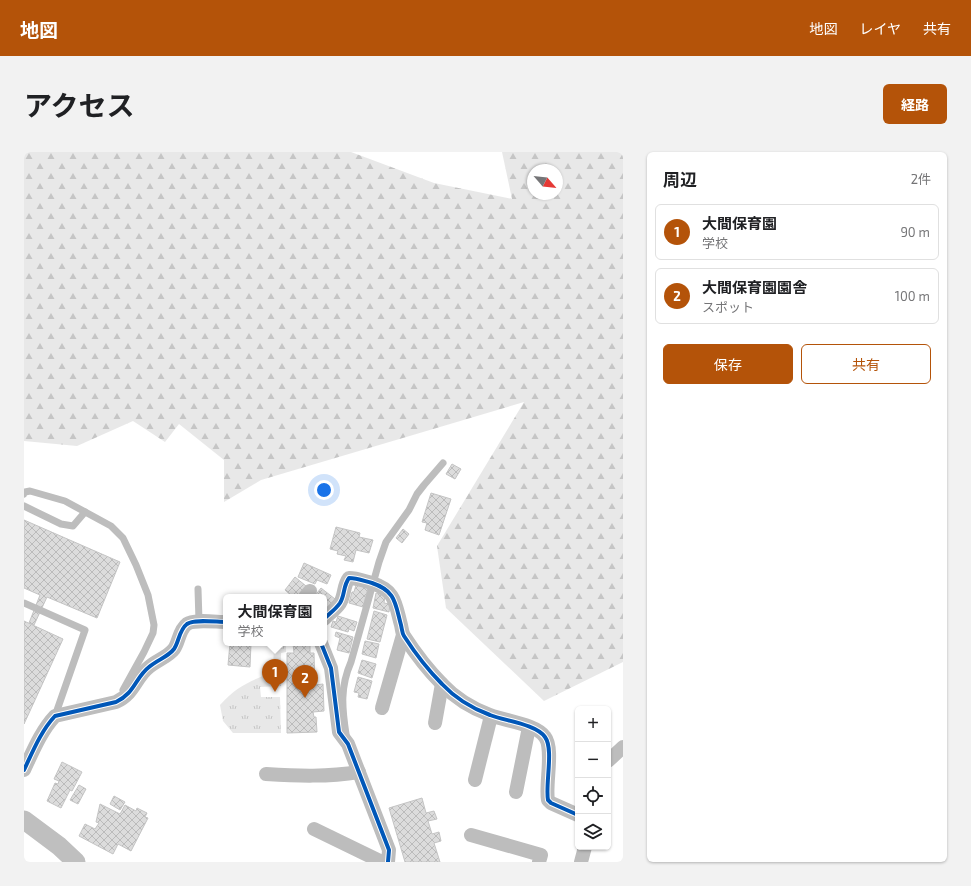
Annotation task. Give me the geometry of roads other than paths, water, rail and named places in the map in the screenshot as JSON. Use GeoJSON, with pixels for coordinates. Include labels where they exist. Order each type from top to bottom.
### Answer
{"type":"FeatureCollection","features":[{"type":"Feature","properties":{"kind":"main road"},"geometry":{"type":"LineString","coordinates":[[24,820],[60,846],[76,862]]}},
{"type":"Feature","properties":{"kind":"street"},"geometry":{"type":"LineString","coordinates":[[327,616],[341,602],[345,583],[349,578],[355,578],[374,584],[383,588],[392,595],[403,635],[442,684],[462,702],[491,716],[529,727],[541,733],[548,741],[548,800],[551,803],[576,814]]}},
{"type":"Feature","properties":{"kind":"street"},"geometry":{"type":"LineString","coordinates":[[24,770],[42,734],[54,716],[116,702],[125,697],[149,667],[176,647],[183,629],[187,624],[199,621],[223,622]]}},
{"type":"Feature","properties":{"kind":"street"},"geometry":{"type":"LineString","coordinates":[[382,708],[403,635]]}},
{"type":"Feature","properties":{"kind":"street"},"geometry":{"type":"LineString","coordinates":[[322,646],[331,668],[339,732],[348,744],[389,850],[388,862]]}},
{"type":"Feature","properties":{"kind":"street"},"geometry":{"type":"LineString","coordinates":[[435,723],[442,684]]}},
{"type":"Feature","properties":{"kind":"street"},"geometry":{"type":"LineString","coordinates":[[475,780],[491,716]]}},
{"type":"Feature","properties":{"kind":"street"},"geometry":{"type":"LineString","coordinates":[[516,792],[529,727]]}},
{"type":"Feature","properties":{"kind":"street"},"geometry":{"type":"LineString","coordinates":[[611,758],[623,747]]}},
{"type":"Feature","properties":{"kind":"street"},"geometry":{"type":"LineString","coordinates":[[266,774],[337,776],[359,772]]}},
{"type":"Feature","properties":{"kind":"street"},"geometry":{"type":"LineString","coordinates":[[314,828],[382,862]]}},
{"type":"Feature","properties":{"kind":"street"},"geometry":{"type":"LineString","coordinates":[[471,835],[541,854],[539,862]]}},
{"type":"Feature","properties":{"kind":"street"},"geometry":{"type":"LineString","coordinates":[[581,862],[584,850]]}},
{"type":"Feature","properties":{"kind":"lane"},"geometry":{"type":"LineString","coordinates":[[348,744],[345,732],[342,693],[345,675],[351,662],[379,562],[386,542],[409,510],[417,494],[443,463]]}},
{"type":"Feature","properties":{"kind":"lane"},"geometry":{"type":"LineString","coordinates":[[24,494],[25,492],[30,491],[65,501],[111,526],[123,538],[136,565],[148,596],[154,625],[153,633],[116,702]]}},
{"type":"Feature","properties":{"kind":"lane"},"geometry":{"type":"LineString","coordinates":[[24,506],[61,524],[73,526],[85,512]]}},
{"type":"Feature","properties":{"kind":"lane"},"geometry":{"type":"LineString","coordinates":[[198,589],[199,621]]}},
{"type":"Feature","properties":{"kind":"lane"},"geometry":{"type":"LineString","coordinates":[[24,603],[85,630],[54,716]]}},
{"type":"Feature","properties":{"kind":"place","name":"大間保育園"},"geometry":{"type":"Point","coordinates":[275,692]}},
{"type":"Feature","properties":{"kind":"place","name":"大間保育園園舎"},"geometry":{"type":"Point","coordinates":[305,698]}}]}
